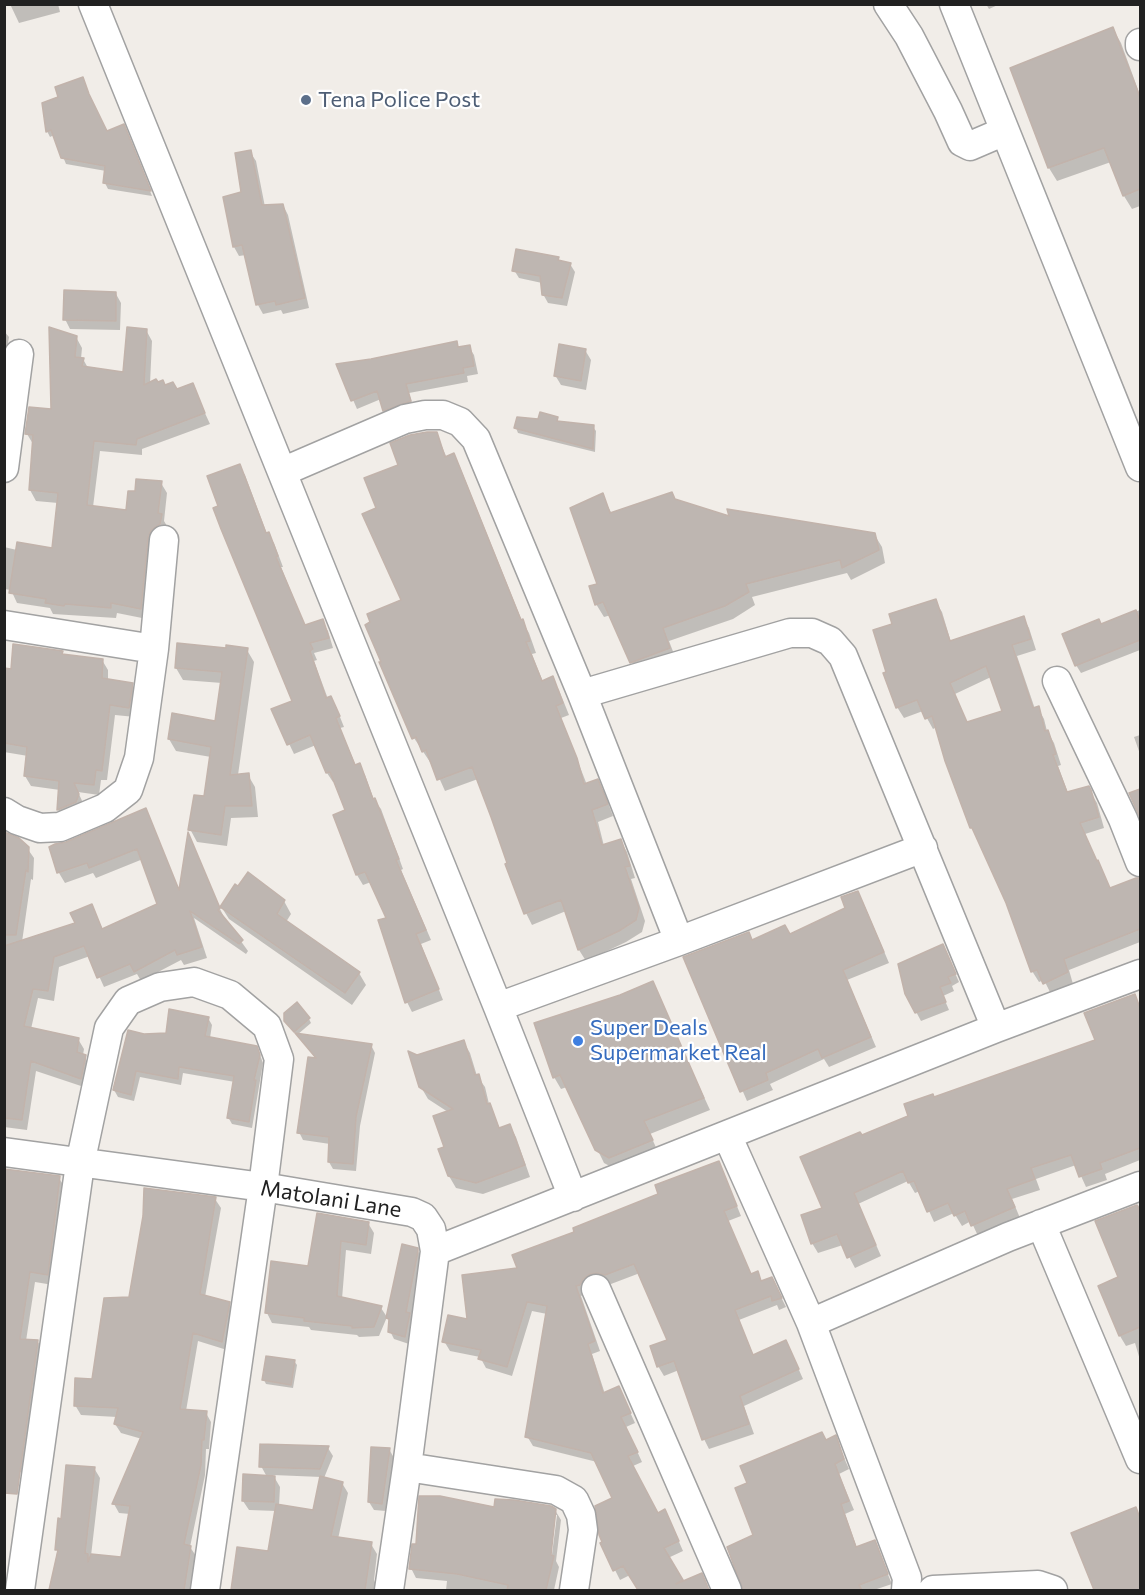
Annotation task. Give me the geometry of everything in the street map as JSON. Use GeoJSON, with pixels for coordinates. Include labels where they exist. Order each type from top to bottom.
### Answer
{"type":"FeatureCollection","features":[{"type":"Feature","properties":{"kind":"street"},"geometry":{"type":"LineString","coordinates":[[93,4],[573,1197]]}},
{"type":"Feature","properties":{"kind":"street"},"geometry":{"type":"LineString","coordinates":[[888,4],[909,36],[962,142],[970,146],[1005,131]]}},
{"type":"Feature","properties":{"kind":"street"},"geometry":{"type":"LineString","coordinates":[[954,4],[1140,467]]}},
{"type":"Feature","properties":{"kind":"street"},"geometry":{"type":"LineString","coordinates":[[4,468],[20,354]]}},
{"type":"Feature","properties":{"kind":"street"},"geometry":{"type":"LineString","coordinates":[[282,472],[405,419],[424,415],[444,415],[460,422],[476,439],[582,694],[679,941]]}},
{"type":"Feature","properties":{"kind":"street"},"geometry":{"type":"LineString","coordinates":[[4,812],[17,820],[40,828],[60,827],[105,808],[128,790],[140,758],[154,649],[164,540]]}},
{"type":"Feature","properties":{"kind":"street"},"geometry":{"type":"LineString","coordinates":[[4,625],[154,649]]}},
{"type":"Feature","properties":{"kind":"street"},"geometry":{"type":"LineString","coordinates":[[582,694],[790,633],[812,633],[830,641],[843,656],[996,1028]]}},
{"type":"Feature","properties":{"kind":"street"},"geometry":{"type":"LineString","coordinates":[[1057,681],[1123,819],[1140,862]]}},
{"type":"Feature","properties":{"kind":"street"},"geometry":{"type":"LineString","coordinates":[[498,1007],[923,848]]}},
{"type":"Feature","properties":{"kind":"street"},"geometry":{"type":"LineString","coordinates":[[435,1251],[996,1028],[1140,974]]}},
{"type":"Feature","properties":{"kind":"street"},"geometry":{"type":"LineString","coordinates":[[20,1590],[80,1164],[109,1028],[128,1001],[160,987],[194,982],[230,995],[267,1026],[279,1059],[263,1187],[205,1590]]}},
{"type":"Feature","properties":{"kind":"street"},"geometry":{"type":"LineString","coordinates":[[727,1135],[810,1323],[907,1578],[906,1590]]}},
{"type":"Feature","properties":{"kind":"street","name":"Matolani Lane"},"geometry":{"type":"LineString","coordinates":[[4,1152],[263,1187],[412,1212],[423,1217],[431,1229],[435,1251],[408,1467],[389,1590]]}},
{"type":"Feature","properties":{"kind":"street"},"geometry":{"type":"LineString","coordinates":[[810,1323],[1041,1224],[1140,1186]]}},
{"type":"Feature","properties":{"kind":"street"},"geometry":{"type":"LineString","coordinates":[[1041,1224],[1140,1459]]}},
{"type":"Feature","properties":{"kind":"street"},"geometry":{"type":"LineString","coordinates":[[596,1289],[727,1590]]}},
{"type":"Feature","properties":{"kind":"street"},"geometry":{"type":"LineString","coordinates":[[408,1467],[556,1490],[574,1500],[581,1515],[582,1530],[574,1590]]}},
{"type":"Feature","properties":{"kind":"street"},"geometry":{"type":"LineString","coordinates":[[933,1590],[1038,1585],[1053,1590]]}},
{"type":"Feature","properties":{"kind":"building"},"geometry":{"type":"Polygon","coordinates":[[[1113,27],[1140,97],[1140,189],[1123,196],[1104,148],[1048,168],[1010,68],[1113,27]]]}},
{"type":"Feature","properties":{"kind":"building"},"geometry":{"type":"Polygon","coordinates":[[[83,77],[107,131],[124,124],[151,191],[103,183],[105,166],[61,158],[51,130],[46,132],[42,103],[58,97],[55,87],[83,77]]]}},
{"type":"Feature","properties":{"kind":"building"},"geometry":{"type":"Polygon","coordinates":[[[251,150],[262,205],[283,204],[305,298],[276,305],[275,301],[256,305],[242,245],[233,247],[223,197],[241,192],[235,153],[251,150]]]}},
{"type":"Feature","properties":{"kind":"building"},"geometry":{"type":"Polygon","coordinates":[[[516,249],[559,257],[558,260],[571,263],[562,298],[542,295],[540,276],[512,271],[516,249]]]}},
{"type":"Feature","properties":{"kind":"building"},"geometry":{"type":"Polygon","coordinates":[[[64,290],[116,292],[116,321],[63,320],[64,290]]]}},
{"type":"Feature","properties":{"kind":"building"},"geometry":{"type":"Polygon","coordinates":[[[49,327],[77,336],[75,357],[84,358],[82,366],[123,372],[127,327],[147,329],[144,385],[156,379],[158,382],[163,380],[165,385],[173,382],[177,389],[193,383],[205,413],[137,439],[136,445],[94,441],[87,505],[126,510],[128,491],[135,491],[136,479],[162,481],[158,513],[162,514],[160,524],[151,530],[148,538],[141,609],[111,603],[111,608],[65,604],[64,606],[45,603],[46,599],[9,593],[17,542],[52,548],[58,493],[29,490],[33,435],[25,434],[29,407],[51,409],[49,327]]]}},
{"type":"Feature","properties":{"kind":"building"},"geometry":{"type":"Polygon","coordinates":[[[457,341],[458,347],[470,345],[474,366],[463,368],[464,373],[406,384],[411,401],[383,411],[377,391],[351,401],[336,364],[371,359],[457,341]]]}},
{"type":"Feature","properties":{"kind":"building"},"geometry":{"type":"Polygon","coordinates":[[[559,344],[586,349],[581,381],[554,376],[559,344]]]}},
{"type":"Feature","properties":{"kind":"building"},"geometry":{"type":"Polygon","coordinates":[[[540,412],[558,417],[557,421],[594,425],[593,449],[514,428],[517,417],[538,419],[540,412]]]}},
{"type":"Feature","properties":{"kind":"building"},"geometry":{"type":"Polygon","coordinates":[[[437,432],[445,457],[454,453],[521,620],[523,619],[530,641],[526,642],[542,681],[553,676],[563,703],[556,706],[577,758],[584,784],[598,779],[608,804],[592,810],[602,845],[621,839],[630,866],[625,867],[639,908],[636,920],[619,931],[578,950],[561,900],[524,914],[472,767],[437,780],[426,750],[422,752],[416,737],[412,739],[365,625],[370,622],[367,614],[401,600],[362,514],[376,508],[364,478],[398,465],[390,443],[410,435],[437,432]]]}},
{"type":"Feature","properties":{"kind":"building"},"geometry":{"type":"Polygon","coordinates":[[[240,464],[305,625],[323,619],[329,638],[310,643],[313,649],[310,651],[326,698],[331,696],[340,716],[336,718],[355,765],[360,763],[373,799],[375,798],[399,859],[396,860],[426,930],[416,934],[439,989],[405,1003],[378,920],[386,918],[365,872],[356,875],[333,815],[345,810],[330,772],[326,773],[310,735],[287,745],[271,709],[292,701],[213,508],[218,506],[207,476],[240,464]]]}},
{"type":"Feature","properties":{"kind":"building"},"geometry":{"type":"Polygon","coordinates":[[[672,492],[675,499],[729,516],[727,509],[875,533],[879,550],[842,568],[840,560],[746,584],[749,592],[725,606],[663,628],[670,648],[630,663],[603,602],[595,605],[589,586],[597,584],[570,508],[603,493],[610,513],[672,492]]]}},
{"type":"Feature","properties":{"kind":"building"},"geometry":{"type":"Polygon","coordinates":[[[936,599],[950,641],[1024,616],[1031,639],[1012,645],[1033,708],[1039,706],[1045,731],[1048,730],[1056,754],[1053,755],[1067,792],[1089,786],[1091,790],[1099,817],[1080,823],[1110,888],[1140,878],[1140,929],[1064,959],[1068,972],[1043,984],[1037,970],[1031,972],[1006,903],[972,828],[970,828],[945,761],[932,716],[925,719],[917,700],[896,708],[883,673],[886,672],[873,630],[892,624],[889,614],[936,599]],[[986,666],[950,683],[967,722],[1002,711],[986,666]]]}},
{"type":"Feature","properties":{"kind":"building"},"geometry":{"type":"Polygon","coordinates":[[[1136,610],[1140,621],[1140,640],[1075,666],[1062,634],[1099,619],[1101,624],[1136,610]]]}},
{"type":"Feature","properties":{"kind":"building"},"geometry":{"type":"Polygon","coordinates":[[[177,643],[248,648],[230,775],[249,773],[252,806],[225,806],[221,835],[188,830],[194,795],[204,796],[211,747],[168,739],[172,713],[215,721],[222,672],[175,668],[177,643]]]}},
{"type":"Feature","properties":{"kind":"building"},"geometry":{"type":"Polygon","coordinates":[[[13,644],[63,651],[62,654],[103,659],[102,678],[133,683],[129,708],[110,705],[102,771],[96,770],[94,785],[74,783],[79,794],[76,802],[57,810],[59,781],[24,776],[27,747],[4,743],[4,668],[11,669],[13,644]]]}},
{"type":"Feature","properties":{"kind":"building"},"geometry":{"type":"Polygon","coordinates":[[[1140,789],[1140,818],[1129,793],[1140,789]]]}},
{"type":"Feature","properties":{"kind":"building"},"geometry":{"type":"Polygon","coordinates":[[[146,808],[179,890],[188,832],[220,908],[218,910],[243,940],[239,944],[190,911],[202,947],[177,955],[175,950],[134,972],[130,964],[97,978],[84,946],[54,957],[48,991],[33,989],[24,1026],[79,1038],[77,1052],[86,1055],[81,1079],[31,1061],[22,1120],[4,1118],[4,946],[75,923],[70,913],[92,904],[102,929],[157,904],[137,849],[89,868],[87,863],[57,873],[49,847],[146,808]]]}},
{"type":"Feature","properties":{"kind":"building"},"geometry":{"type":"Polygon","coordinates":[[[4,832],[19,838],[29,847],[28,872],[26,870],[16,935],[4,935],[4,832]]]}},
{"type":"Feature","properties":{"kind":"building"},"geometry":{"type":"Polygon","coordinates":[[[248,872],[285,900],[277,914],[360,972],[345,993],[220,907],[235,884],[238,886],[248,872]]]}},
{"type":"Feature","properties":{"kind":"building"},"geometry":{"type":"Polygon","coordinates":[[[858,891],[884,952],[843,970],[871,1037],[822,1058],[818,1049],[766,1073],[768,1080],[740,1092],[683,957],[749,932],[752,940],[785,925],[790,934],[845,908],[841,897],[858,891]]]}},
{"type":"Feature","properties":{"kind":"building"},"geometry":{"type":"Polygon","coordinates":[[[943,944],[956,974],[948,977],[951,983],[940,987],[946,1002],[915,1013],[905,994],[898,964],[943,944]]]}},
{"type":"Feature","properties":{"kind":"building"},"geometry":{"type":"Polygon","coordinates":[[[653,981],[704,1098],[644,1121],[653,1140],[609,1158],[595,1150],[560,1075],[553,1078],[534,1023],[620,995],[653,981]]]}},
{"type":"Feature","properties":{"kind":"building"},"geometry":{"type":"Polygon","coordinates":[[[1135,994],[1140,1008],[1140,1148],[1100,1163],[1102,1169],[1079,1177],[1071,1155],[1031,1168],[1035,1179],[1007,1189],[1015,1207],[971,1226],[965,1211],[954,1216],[948,1203],[927,1212],[914,1181],[908,1183],[903,1171],[854,1193],[876,1245],[847,1258],[837,1234],[811,1244],[801,1215],[822,1208],[800,1157],[860,1132],[862,1135],[908,1116],[904,1104],[933,1094],[934,1097],[1095,1040],[1084,1013],[1135,994]]]}},
{"type":"Feature","properties":{"kind":"building"},"geometry":{"type":"Polygon","coordinates":[[[297,1002],[310,1018],[294,1032],[284,1021],[284,1013],[297,1002]]]}},
{"type":"Feature","properties":{"kind":"building"},"geometry":{"type":"Polygon","coordinates":[[[169,1009],[209,1017],[205,1036],[257,1046],[260,1055],[254,1080],[256,1080],[249,1122],[227,1118],[234,1076],[179,1067],[178,1079],[136,1071],[131,1095],[113,1090],[128,1030],[144,1034],[166,1033],[169,1009]]]}},
{"type":"Feature","properties":{"kind":"building"},"geometry":{"type":"Polygon","coordinates":[[[295,1033],[372,1044],[356,1117],[353,1164],[328,1162],[329,1137],[297,1133],[308,1057],[316,1058],[295,1033]]]}},
{"type":"Feature","properties":{"kind":"building"},"geometry":{"type":"Polygon","coordinates":[[[464,1040],[475,1075],[479,1074],[487,1104],[490,1103],[499,1128],[510,1124],[525,1165],[476,1183],[448,1176],[438,1149],[444,1147],[433,1116],[453,1109],[419,1087],[408,1051],[417,1055],[464,1040]]]}},
{"type":"Feature","properties":{"kind":"building"},"geometry":{"type":"Polygon","coordinates":[[[719,1161],[737,1206],[724,1211],[751,1274],[758,1271],[761,1281],[772,1277],[782,1298],[772,1301],[771,1296],[735,1310],[753,1355],[786,1340],[799,1369],[740,1396],[749,1424],[702,1440],[674,1361],[657,1367],[650,1346],[667,1340],[634,1264],[605,1275],[590,1274],[583,1279],[580,1285],[576,1286],[595,1341],[588,1344],[603,1393],[619,1386],[631,1413],[621,1417],[638,1452],[628,1456],[658,1513],[665,1509],[679,1541],[664,1548],[683,1580],[676,1584],[702,1573],[709,1590],[638,1590],[623,1566],[613,1571],[600,1543],[602,1542],[595,1506],[612,1498],[591,1453],[525,1437],[547,1306],[527,1302],[507,1367],[478,1359],[481,1350],[442,1342],[448,1315],[467,1319],[462,1275],[517,1268],[512,1255],[574,1232],[573,1228],[658,1194],[655,1185],[719,1161]]]}},
{"type":"Feature","properties":{"kind":"building"},"geometry":{"type":"Polygon","coordinates":[[[4,1169],[60,1176],[48,1275],[30,1272],[20,1339],[38,1340],[17,1494],[4,1493],[4,1169]]]}},
{"type":"Feature","properties":{"kind":"building"},"geometry":{"type":"Polygon","coordinates":[[[144,1188],[216,1197],[200,1294],[230,1302],[222,1342],[193,1333],[180,1409],[207,1411],[201,1465],[184,1544],[191,1546],[184,1590],[49,1590],[58,1550],[55,1550],[58,1518],[61,1519],[66,1465],[95,1467],[85,1553],[88,1554],[88,1562],[91,1554],[121,1557],[130,1506],[112,1504],[143,1432],[114,1424],[118,1408],[74,1406],[75,1378],[92,1379],[104,1298],[129,1297],[143,1216],[144,1188]]]}},
{"type":"Feature","properties":{"kind":"building"},"geometry":{"type":"Polygon","coordinates":[[[1137,1205],[1140,1212],[1140,1327],[1119,1336],[1098,1286],[1118,1277],[1095,1221],[1137,1205]]]}},
{"type":"Feature","properties":{"kind":"building"},"geometry":{"type":"Polygon","coordinates":[[[317,1213],[369,1222],[366,1245],[341,1241],[337,1296],[382,1306],[374,1327],[352,1328],[352,1326],[304,1321],[304,1318],[265,1313],[271,1261],[308,1266],[317,1213]]]}},
{"type":"Feature","properties":{"kind":"building"},"geometry":{"type":"Polygon","coordinates":[[[402,1244],[418,1248],[406,1312],[410,1313],[405,1337],[388,1332],[389,1319],[386,1318],[402,1244]]]}},
{"type":"Feature","properties":{"kind":"building"},"geometry":{"type":"Polygon","coordinates":[[[266,1356],[295,1360],[291,1385],[262,1380],[266,1356]]]}},
{"type":"Feature","properties":{"kind":"building"},"geometry":{"type":"Polygon","coordinates":[[[822,1432],[826,1440],[836,1435],[844,1459],[835,1464],[849,1501],[841,1504],[856,1547],[875,1540],[888,1574],[859,1585],[862,1590],[743,1590],[727,1547],[753,1535],[735,1488],[747,1483],[740,1466],[822,1432]]]}},
{"type":"Feature","properties":{"kind":"building"},"geometry":{"type":"Polygon","coordinates":[[[260,1444],[329,1446],[320,1469],[259,1467],[260,1444]]]}},
{"type":"Feature","properties":{"kind":"building"},"geometry":{"type":"Polygon","coordinates":[[[371,1447],[390,1448],[382,1504],[368,1502],[371,1447]]]}},
{"type":"Feature","properties":{"kind":"building"},"geometry":{"type":"Polygon","coordinates":[[[243,1474],[275,1476],[274,1502],[242,1501],[243,1474]]]}},
{"type":"Feature","properties":{"kind":"building"},"geometry":{"type":"Polygon","coordinates":[[[320,1476],[343,1482],[331,1536],[372,1542],[365,1590],[231,1590],[237,1547],[268,1551],[276,1504],[313,1510],[320,1476]]]}},
{"type":"Feature","properties":{"kind":"building"},"geometry":{"type":"Polygon","coordinates":[[[419,1496],[440,1496],[494,1507],[495,1499],[514,1500],[551,1506],[556,1509],[551,1555],[554,1556],[546,1590],[507,1590],[508,1585],[457,1574],[409,1569],[412,1544],[416,1544],[419,1496]]]}},
{"type":"Feature","properties":{"kind":"building"},"geometry":{"type":"Polygon","coordinates":[[[1136,1507],[1140,1518],[1140,1590],[1094,1590],[1071,1533],[1136,1507]]]}},
{"type":"Feature","properties":{"kind":"place","name":"Tena Police Post"},"geometry":{"type":"Point","coordinates":[306,100]}},
{"type":"Feature","properties":{"kind":"place","name":"Super Deals Supermarket Real"},"geometry":{"type":"Point","coordinates":[578,1041]}}]}
